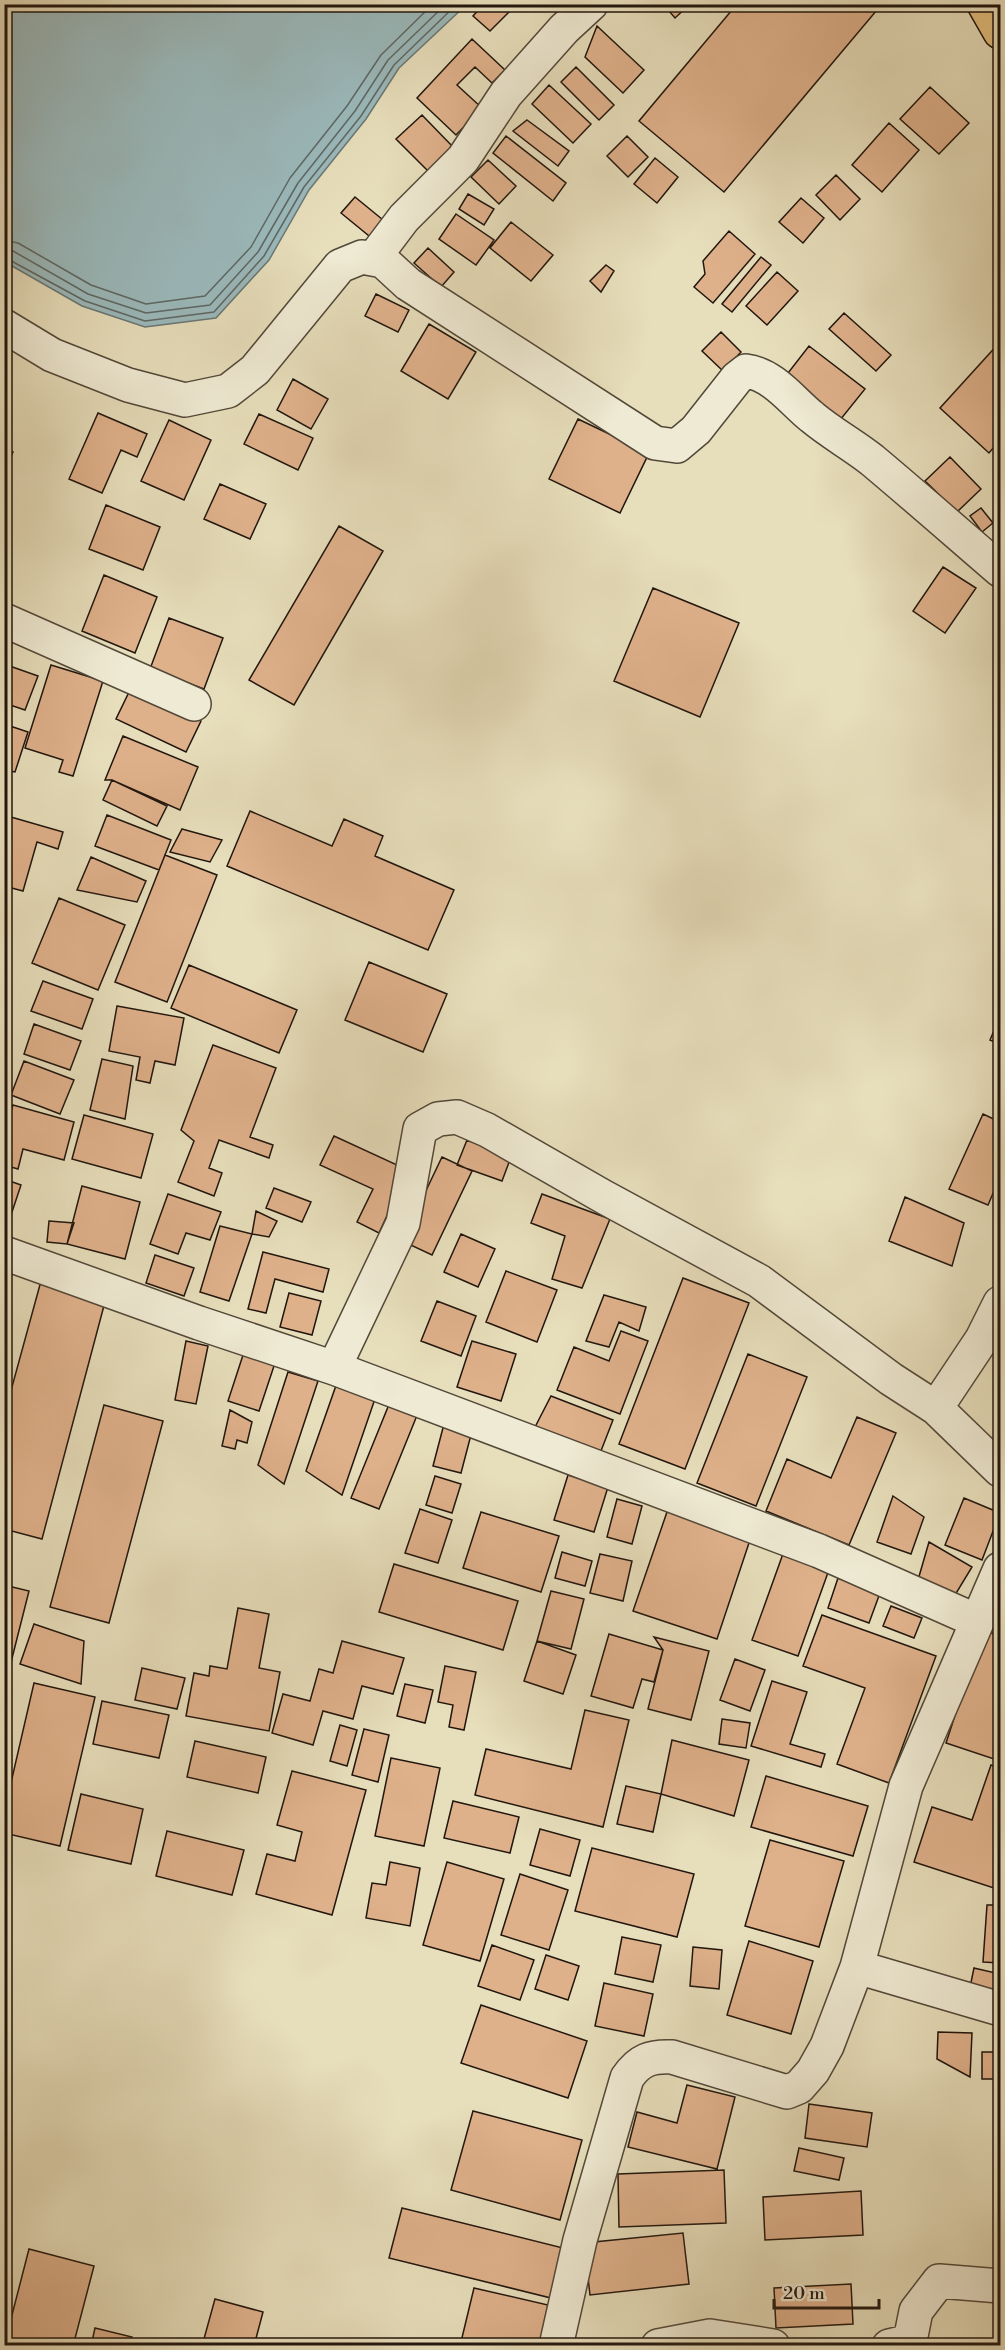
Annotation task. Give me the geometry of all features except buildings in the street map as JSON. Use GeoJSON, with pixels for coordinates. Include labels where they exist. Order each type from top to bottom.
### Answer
{"type":"FeatureCollection","features":[{"type":"Feature","properties":{"kind":"main road"},"geometry":{"type":"LineString","coordinates":[[984,4],[1000,32]]}},
{"type":"Feature","properties":{"kind":"street"},"geometry":{"type":"LineString","coordinates":[[373,259],[404,218],[463,159],[506,94],[564,29],[591,4]]}},
{"type":"Feature","properties":{"kind":"street"},"geometry":{"type":"LineString","coordinates":[[4,326],[52,355],[128,385],[185,400],[228,391],[269,354],[340,266],[362,257],[383,261],[408,284],[654,443],[677,446],[696,430],[737,378],[746,371],[758,373],[777,385],[813,418],[870,459],[1000,570]]}},
{"type":"Feature","properties":{"kind":"street"},"geometry":{"type":"LineString","coordinates":[[4,620],[194,704]]}},
{"type":"Feature","properties":{"kind":"street"},"geometry":{"type":"LineString","coordinates":[[333,1368],[403,1223],[420,1129],[438,1119],[457,1117],[487,1130],[759,1281],[891,1379],[936,1407],[1000,1470]]}},
{"type":"Feature","properties":{"kind":"street"},"geometry":{"type":"LineString","coordinates":[[4,1252],[199,1323],[333,1368],[819,1551],[977,1620]]}},
{"type":"Feature","properties":{"kind":"street"},"geometry":{"type":"LineString","coordinates":[[936,1407],[982,1339],[1000,1303]]}},
{"type":"Feature","properties":{"kind":"street"},"geometry":{"type":"LineString","coordinates":[[556,2346],[580,2240],[627,2078],[634,2067],[654,2056],[672,2057],[787,2092],[799,2087],[813,2071],[827,2046],[857,1967],[906,1786],[1000,1569]]}},
{"type":"Feature","properties":{"kind":"street"},"geometry":{"type":"LineString","coordinates":[[857,1967],[1000,2009]]}},
{"type":"Feature","properties":{"kind":"street"},"geometry":{"type":"LineString","coordinates":[[889,2346],[910,2341],[916,2311],[939,2282],[1000,2286]]}},
{"type":"Feature","properties":{"kind":"street"},"geometry":{"type":"LineString","coordinates":[[658,2346],[710,2336],[772,2346]]}},
{"type":"Feature","properties":{"kind":"water"},"geometry":{"type":"Polygon","coordinates":[[[4,5],[466,5],[399,68],[366,119],[309,190],[269,260],[216,318],[145,327],[82,306],[5,262],[4,5]]]}}]}
